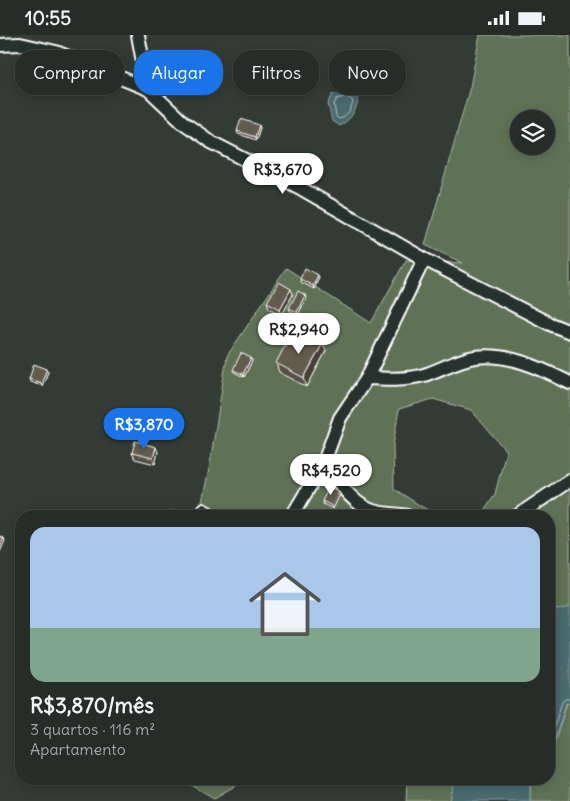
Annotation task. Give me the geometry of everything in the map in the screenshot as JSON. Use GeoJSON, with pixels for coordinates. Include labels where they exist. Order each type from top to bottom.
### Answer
{"type":"FeatureCollection","features":[{"type":"Feature","properties":{"kind":"street"},"geometry":{"type":"LineString","coordinates":[[138,35],[141,50]]}},
{"type":"Feature","properties":{"kind":"street"},"geometry":{"type":"LineString","coordinates":[[0,45],[20,44],[56,52],[134,83]]}},
{"type":"Feature","properties":{"kind":"street"},"geometry":{"type":"LineString","coordinates":[[154,95],[197,133],[302,189],[424,259],[550,324],[570,332]]}},
{"type":"Feature","properties":{"kind":"street"},"geometry":{"type":"LineString","coordinates":[[296,510],[324,462],[340,417],[367,378],[424,259]]}},
{"type":"Feature","properties":{"kind":"street"},"geometry":{"type":"LineString","coordinates":[[367,378],[408,378],[423,375],[473,357],[494,356],[512,359],[536,367],[570,383]]}},
{"type":"Feature","properties":{"kind":"street"},"geometry":{"type":"LineString","coordinates":[[324,462],[343,487],[362,506],[371,510]]}},
{"type":"Feature","properties":{"kind":"street"},"geometry":{"type":"LineString","coordinates":[[525,510],[570,480]]}},
{"type":"Feature","properties":{"kind":"green space"},"geometry":{"type":"Polygon","coordinates":[[[480,35],[570,35],[570,607],[555,611],[555,510],[484,510],[495,494],[506,451],[471,410],[433,399],[399,409],[393,446],[394,489],[429,510],[200,510],[210,464],[227,356],[286,268],[371,323],[406,260],[463,263],[425,245],[470,87],[480,35]]]}},
{"type":"Feature","properties":{"kind":"green space"},"geometry":{"type":"Polygon","coordinates":[[[567,703],[570,704],[570,801],[530,801],[530,785],[555,785],[555,740],[567,703]]]}},
{"type":"Feature","properties":{"kind":"green space"},"geometry":{"type":"Polygon","coordinates":[[[191,785],[235,785],[214,798],[191,785]]]}},
{"type":"Feature","properties":{"kind":"green space"},"geometry":{"type":"Polygon","coordinates":[[[407,785],[454,785],[450,801],[406,801],[407,785]]]}},
{"type":"Feature","properties":{"kind":"water"},"geometry":{"type":"Polygon","coordinates":[[[332,95],[354,95],[359,98],[355,111],[350,118],[339,126],[332,121],[328,104],[332,95]]]}},
{"type":"Feature","properties":{"kind":"water"},"geometry":{"type":"Polygon","coordinates":[[[570,607],[570,704],[566,703],[555,739],[555,611],[570,607]]]}},
{"type":"Feature","properties":{"kind":"water"},"geometry":{"type":"Polygon","coordinates":[[[454,785],[530,785],[530,801],[450,801],[454,785]]]}},
{"type":"Feature","properties":{"kind":"building"},"geometry":{"type":"Polygon","coordinates":[[[241,119],[259,125],[255,137],[237,131],[241,119]]]}},
{"type":"Feature","properties":{"kind":"building"},"geometry":{"type":"Polygon","coordinates":[[[305,268],[318,275],[313,286],[300,279],[305,268]]]}},
{"type":"Feature","properties":{"kind":"building"},"geometry":{"type":"Polygon","coordinates":[[[279,282],[291,289],[280,309],[267,302],[279,282]]]}},
{"type":"Feature","properties":{"kind":"building"},"geometry":{"type":"Polygon","coordinates":[[[298,291],[305,295],[297,312],[289,308],[298,291]]]}},
{"type":"Feature","properties":{"kind":"building"},"geometry":{"type":"Polygon","coordinates":[[[290,336],[306,345],[310,336],[323,343],[304,378],[276,363],[290,336]]]}},
{"type":"Feature","properties":{"kind":"building"},"geometry":{"type":"Polygon","coordinates":[[[241,353],[251,358],[243,374],[233,370],[241,353]]]}},
{"type":"Feature","properties":{"kind":"building"},"geometry":{"type":"Polygon","coordinates":[[[34,364],[47,369],[41,383],[29,379],[34,364]]]}},
{"type":"Feature","properties":{"kind":"building"},"geometry":{"type":"Polygon","coordinates":[[[135,441],[156,447],[153,458],[132,453],[135,441]]]}},
{"type":"Feature","properties":{"kind":"building"},"geometry":{"type":"Polygon","coordinates":[[[329,487],[339,491],[332,506],[322,501],[329,487]]]}},
{"type":"Feature","properties":{"kind":"building"},"geometry":{"type":"Polygon","coordinates":[[[0,536],[4,538],[0,547],[0,536]]]}}]}
